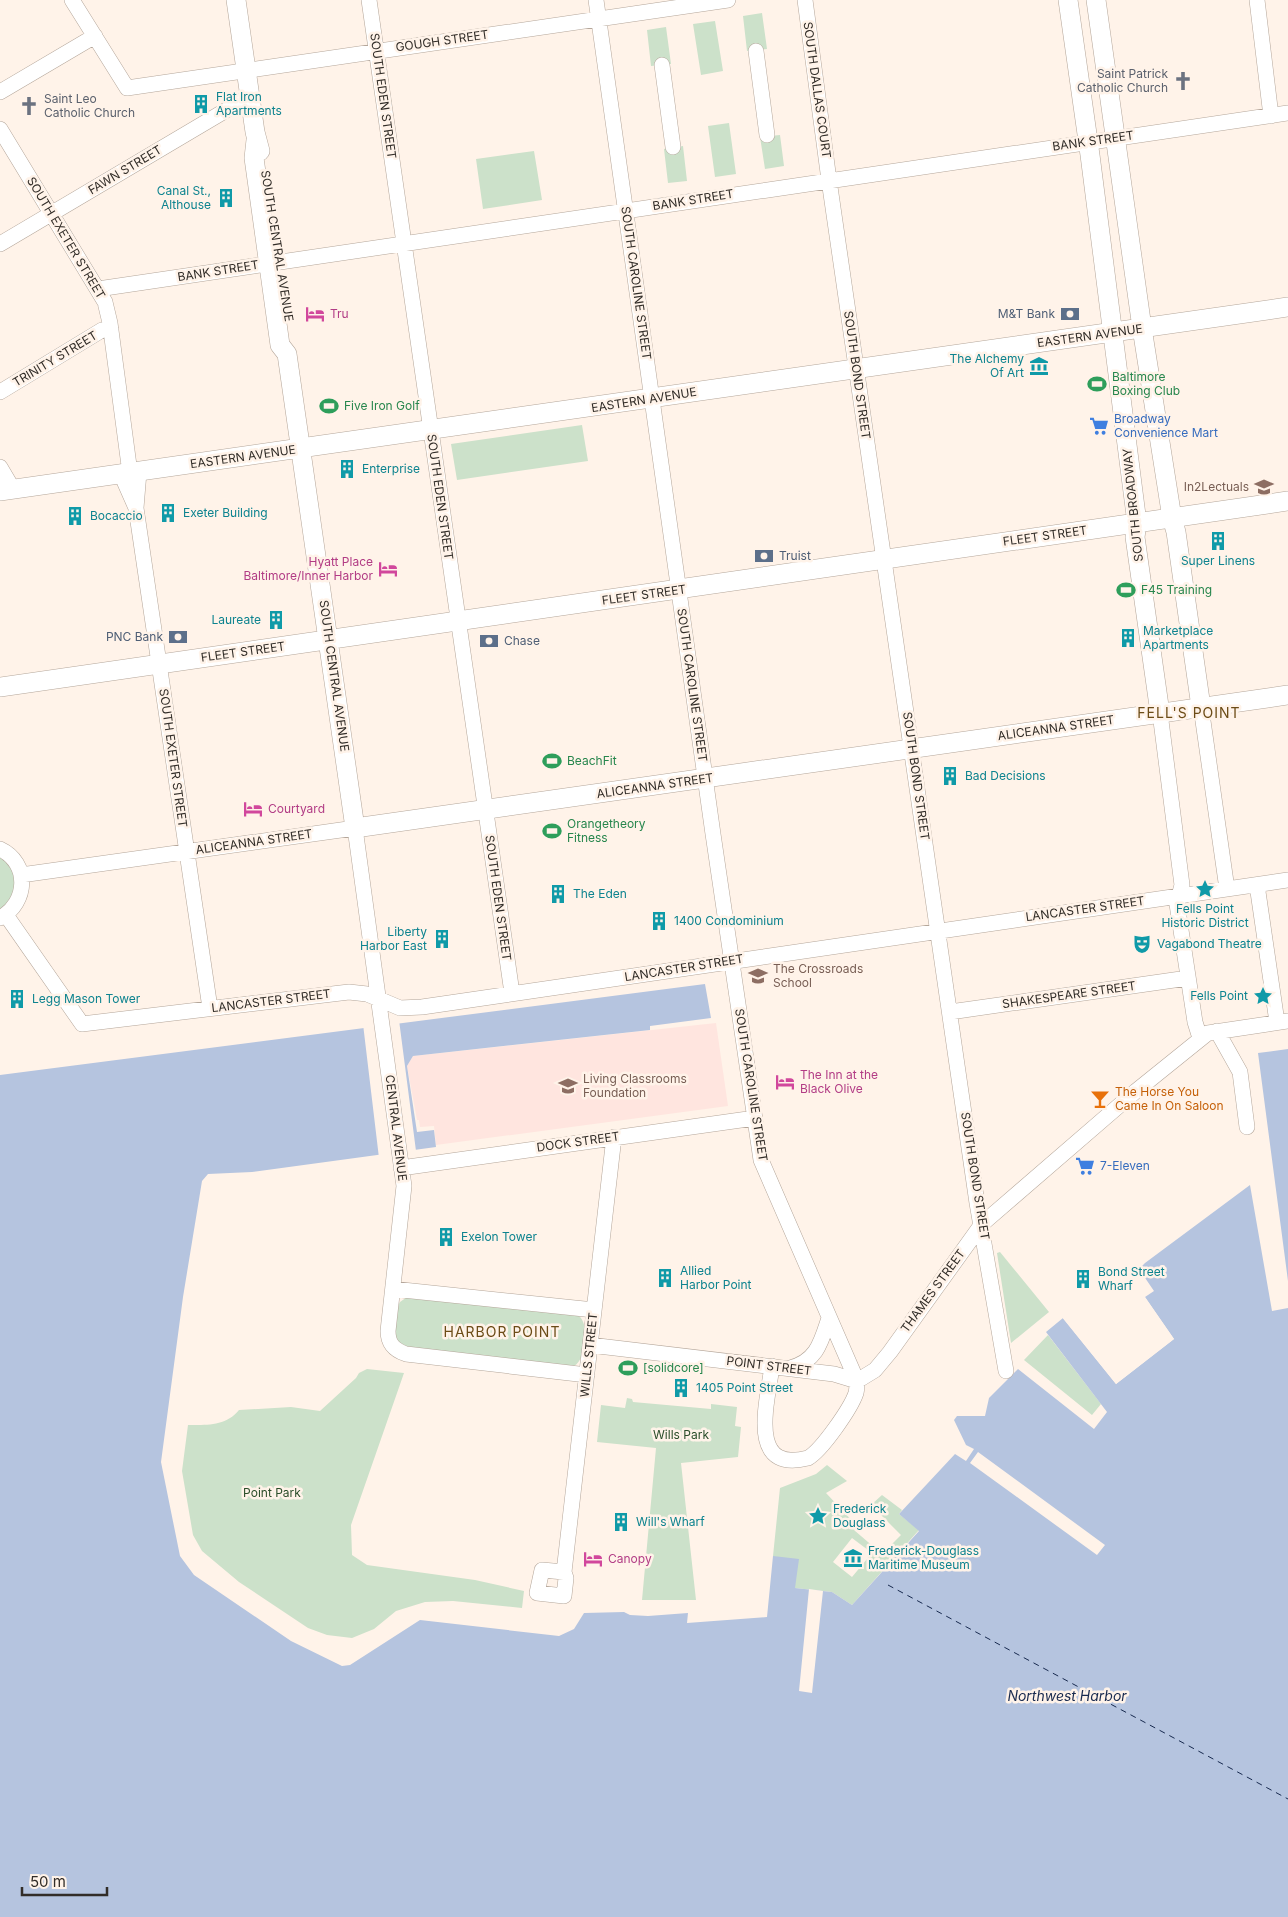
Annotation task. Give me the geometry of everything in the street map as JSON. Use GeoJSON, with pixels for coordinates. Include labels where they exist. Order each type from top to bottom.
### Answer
{"type":"FeatureCollection","features":[{"type":"Feature","properties":{"kind":"main road","name":"SOUTH CENTRAL AVENUE"},"geometry":{"type":"LineString","coordinates":[[236,0],[256,140],[267,170],[274,262],[291,344],[286,353],[302,449],[355,828]]}},
{"type":"Feature","properties":{"kind":"main road","name":"SOUTH BROADWAY"},"geometry":{"type":"LineString","coordinates":[[1068,0],[1137,523],[1134,537],[1160,713]]}},
{"type":"Feature","properties":{"kind":"main road"},"geometry":{"type":"LineString","coordinates":[[1096,0],[1142,328],[1172,518],[1176,532],[1201,707]]}},
{"type":"Feature","properties":{"kind":"main road","name":"EASTERN AVENUE"},"geometry":{"type":"LineString","coordinates":[[7,490],[1288,307]]}},
{"type":"Feature","properties":{"kind":"main road","name":"FLEET STREET"},"geometry":{"type":"LineString","coordinates":[[0,687],[1288,501]]}},
{"type":"Feature","properties":{"kind":"main road","name":"ALICEANNA STREET"},"geometry":{"type":"LineString","coordinates":[[355,828],[1288,695]]}},
{"type":"Feature","properties":{"kind":"street"},"geometry":{"type":"LineString","coordinates":[[0,92],[95,36],[72,0]]}},
{"type":"Feature","properties":{"kind":"street","name":"SOUTH EDEN STREET"},"geometry":{"type":"LineString","coordinates":[[370,0],[512,993]]}},
{"type":"Feature","properties":{"kind":"street","name":"SOUTH CAROLINE STREET"},"geometry":{"type":"LineString","coordinates":[[596,0],[705,779],[761,1160],[857,1381]]}},
{"type":"Feature","properties":{"kind":"street","name":"GOUGH STREET"},"geometry":{"type":"LineString","coordinates":[[95,36],[127,88],[728,0]]}},
{"type":"Feature","properties":{"kind":"street","name":"SOUTH DALLAS COURT"},"geometry":{"type":"LineString","coordinates":[[805,0],[829,180]]}},
{"type":"Feature","properties":{"kind":"street"},"geometry":{"type":"LineString","coordinates":[[1257,0],[1271,116]]}},
{"type":"Feature","properties":{"kind":"street"},"geometry":{"type":"LineString","coordinates":[[756,51],[767,135]]}},
{"type":"Feature","properties":{"kind":"street"},"geometry":{"type":"LineString","coordinates":[[662,65],[673,146]]}},
{"type":"Feature","properties":{"kind":"street","name":"FAWN STREET"},"geometry":{"type":"LineString","coordinates":[[0,244],[250,96]]}},
{"type":"Feature","properties":{"kind":"street","name":"BANK STREET"},"geometry":{"type":"LineString","coordinates":[[98,289],[1288,113]]}},
{"type":"Feature","properties":{"kind":"street","name":"SOUTH EXETER STREET"},"geometry":{"type":"LineString","coordinates":[[0,129],[105,302],[111,329],[130,473],[210,1008]]}},
{"type":"Feature","properties":{"kind":"street","name":"SOUTH BOND STREET"},"geometry":{"type":"LineString","coordinates":[[829,180],[950,1012],[1006,1371]]}},
{"type":"Feature","properties":{"kind":"street","name":"TRINITY STREET"},"geometry":{"type":"LineString","coordinates":[[0,392],[102,330],[111,329]]}},
{"type":"Feature","properties":{"kind":"street"},"geometry":{"type":"LineString","coordinates":[[0,467],[7,490]]}},
{"type":"Feature","properties":{"kind":"street"},"geometry":{"type":"LineString","coordinates":[[1201,707],[1227,889]]}},
{"type":"Feature","properties":{"kind":"street","name":"SOUTH BROADWAY"},"geometry":{"type":"LineString","coordinates":[[1160,713],[1182,885],[1177,904],[1188,978],[1200,1038]]}},
{"type":"Feature","properties":{"kind":"street","name":"ALICEANNA STREET"},"geometry":{"type":"LineString","coordinates":[[21,875],[355,828]]}},
{"type":"Feature","properties":{"kind":"street","name":"SOUTH CENTRAL AVENUE"},"geometry":{"type":"LineString","coordinates":[[355,828],[380,999]]}},
{"type":"Feature","properties":{"kind":"street"},"geometry":{"type":"LineString","coordinates":[[0,849],[15,860],[21,875],[22,885],[19,899],[3,916]]}},
{"type":"Feature","properties":{"kind":"street","name":"LANCASTER STREET"},"geometry":{"type":"LineString","coordinates":[[3,916],[82,1024],[349,992],[367,994],[394,1006],[408,1008],[1288,880]]}},
{"type":"Feature","properties":{"kind":"street"},"geometry":{"type":"LineString","coordinates":[[1257,885],[1283,1022]]}},
{"type":"Feature","properties":{"kind":"street","name":"SHAKESPEARE STREET"},"geometry":{"type":"LineString","coordinates":[[950,1012],[1188,978]]}},
{"type":"Feature","properties":{"kind":"street","name":"CENTRAL AVENUE"},"geometry":{"type":"LineString","coordinates":[[380,999],[404,1186],[388,1331],[392,1346],[406,1354],[587,1375]]}},
{"type":"Feature","properties":{"kind":"street","name":"THAMES STREET"},"geometry":{"type":"LineString","coordinates":[[857,1381],[875,1370],[890,1352],[982,1224],[1200,1038],[1217,1031],[1283,1022]]}},
{"type":"Feature","properties":{"kind":"street"},"geometry":{"type":"LineString","coordinates":[[1217,1031],[1240,1072],[1247,1127]]}},
{"type":"Feature","properties":{"kind":"street","name":"DOCK STREET"},"geometry":{"type":"LineString","coordinates":[[401,1163],[755,1118]]}},
{"type":"Feature","properties":{"kind":"street","name":"WILLS STREET"},"geometry":{"type":"LineString","coordinates":[[564,1572],[614,1137]]}},
{"type":"Feature","properties":{"kind":"street"},"geometry":{"type":"LineString","coordinates":[[394,1289],[594,1310]]}},
{"type":"Feature","properties":{"kind":"street"},"geometry":{"type":"LineString","coordinates":[[790,1368],[804,1364],[812,1356],[829,1318]]}},
{"type":"Feature","properties":{"kind":"street","name":"POINT STREET"},"geometry":{"type":"LineString","coordinates":[[590,1345],[790,1368],[834,1374],[857,1381]]}},
{"type":"Feature","properties":{"kind":"street"},"geometry":{"type":"LineString","coordinates":[[772,1366],[764,1436],[769,1448],[788,1459],[802,1460],[813,1455],[850,1406],[856,1392],[857,1381]]}},
{"type":"Feature","properties":{"kind":"shaded area","name":"Living Classrooms Foundation"},"geometry":{"type":"Polygon","coordinates":[[[716,1023],[728,1106],[436,1145],[434,1126],[420,1127],[419,1120],[417,1120],[407,1066],[413,1056],[716,1023]]]}},
{"type":"Feature","properties":{"kind":"green space"},"geometry":{"type":"Polygon","coordinates":[[[762,13],[767,49],[747,51],[743,16],[762,13]]]}},
{"type":"Feature","properties":{"kind":"green space"},"geometry":{"type":"Polygon","coordinates":[[[715,21],[723,71],[701,75],[693,24],[715,21]]]}},
{"type":"Feature","properties":{"kind":"green space"},"geometry":{"type":"Polygon","coordinates":[[[666,27],[671,64],[651,66],[647,30],[666,27]]]}},
{"type":"Feature","properties":{"kind":"green space"},"geometry":{"type":"Polygon","coordinates":[[[729,123],[736,174],[715,177],[708,126],[729,123]]]}},
{"type":"Feature","properties":{"kind":"green space"},"geometry":{"type":"Polygon","coordinates":[[[780,135],[784,166],[765,169],[760,137],[780,135]]]}},
{"type":"Feature","properties":{"kind":"green space"},"geometry":{"type":"Polygon","coordinates":[[[683,146],[687,181],[668,183],[664,149],[683,146]]]}},
{"type":"Feature","properties":{"kind":"green space"},"geometry":{"type":"Polygon","coordinates":[[[534,151],[542,200],[483,209],[476,159],[534,151]]]}},
{"type":"Feature","properties":{"kind":"green space"},"geometry":{"type":"Polygon","coordinates":[[[582,425],[588,461],[457,480],[451,444],[582,425]]]}},
{"type":"Feature","properties":{"kind":"green space"},"geometry":{"type":"Polygon","coordinates":[[[0,857],[7,862],[14,876],[15,883],[11,898],[0,910],[0,857]]]}},
{"type":"Feature","properties":{"kind":"green space"},"geometry":{"type":"Polygon","coordinates":[[[1000,1252],[1049,1312],[1011,1343],[997,1253],[1000,1252]]]}},
{"type":"Feature","properties":{"kind":"green space"},"geometry":{"type":"Polygon","coordinates":[[[407,1297],[579,1316],[585,1327],[584,1350],[574,1366],[401,1347],[394,1336],[398,1306],[407,1297]]]}},
{"type":"Feature","properties":{"kind":"green space"},"geometry":{"type":"Polygon","coordinates":[[[1048,1335],[1101,1404],[1092,1415],[1024,1360],[1048,1335]]]}},
{"type":"Feature","properties":{"kind":"green space","name":"Point Park"},"geometry":{"type":"Polygon","coordinates":[[[367,1369],[404,1373],[351,1525],[352,1555],[367,1565],[475,1580],[524,1591],[522,1608],[453,1601],[425,1602],[396,1611],[374,1629],[352,1638],[327,1635],[308,1628],[239,1582],[202,1551],[193,1535],[182,1471],[188,1425],[216,1424],[228,1419],[239,1410],[291,1407],[320,1411],[359,1373],[367,1369]]]}},
{"type":"Feature","properties":{"kind":"green space","name":"Wills Park"},"geometry":{"type":"Polygon","coordinates":[[[627,1398],[632,1399],[633,1402],[711,1409],[711,1404],[737,1407],[735,1426],[741,1427],[738,1457],[681,1463],[696,1600],[642,1600],[656,1448],[597,1442],[601,1405],[625,1408],[627,1398]]]}},
{"type":"Feature","properties":{"kind":"green space"},"geometry":{"type":"Polygon","coordinates":[[[827,1465],[847,1481],[826,1493],[857,1526],[854,1530],[882,1554],[901,1535],[871,1505],[882,1495],[902,1510],[899,1514],[919,1530],[852,1605],[832,1592],[795,1588],[773,1556],[780,1488],[816,1474],[827,1465]],[[852,1538],[833,1562],[852,1577],[872,1553],[852,1538]]]}},
{"type":"Feature","properties":{"kind":"water","name":"Northwest Harbor"},"geometry":{"type":"Polygon","coordinates":[[[705,984],[711,1018],[650,1026],[650,1030],[413,1056],[407,1066],[417,1132],[434,1130],[436,1147],[252,1172],[208,1174],[202,1181],[183,1297],[161,1462],[180,1556],[194,1575],[291,1641],[342,1666],[350,1665],[420,1620],[559,1636],[574,1629],[584,1613],[624,1612],[630,1615],[648,1616],[688,1613],[687,1623],[767,1617],[773,1556],[799,1559],[795,1588],[832,1592],[852,1605],[919,1531],[899,1514],[955,1454],[966,1461],[974,1449],[966,1445],[954,1420],[957,1416],[985,1416],[989,1398],[1018,1369],[1094,1429],[1107,1412],[1046,1332],[1063,1318],[1116,1384],[1174,1339],[1131,1277],[1145,1263],[1250,1185],[1272,1311],[1288,1308],[1288,1917],[0,1917],[0,1075],[705,984]]]}},
{"type":"Feature","properties":{"kind":"water"},"geometry":{"type":"Polygon","coordinates":[[[1288,1049],[1288,1281],[1258,1053],[1288,1049]]]}},
{"type":"Feature","properties":{"kind":"pier"},"geometry":{"type":"Polygon","coordinates":[[[399,1020],[416,1151],[379,1158],[363,1024],[399,1020]]]}},
{"type":"Feature","properties":{"kind":"pier"},"geometry":{"type":"Polygon","coordinates":[[[1139,1269],[1154,1291],[1145,1297],[1174,1339],[1116,1384],[1061,1316],[1065,1317],[1116,1380],[1171,1338],[1129,1278],[1130,1275],[1132,1277],[1139,1269]]]}},
{"type":"Feature","properties":{"kind":"pier"},"geometry":{"type":"Polygon","coordinates":[[[978,1452],[1105,1545],[1097,1555],[970,1463],[978,1452]]]}},
{"type":"Feature","properties":{"kind":"pier"},"geometry":{"type":"Polygon","coordinates":[[[809,1589],[823,1591],[812,1693],[799,1691],[809,1589]]]}},
{"type":"Feature","properties":{"kind":"ferry route"},"geometry":{"type":"LineString","coordinates":[[888,1585],[1288,1799]]}},
{"type":"Feature","properties":{"kind":"place","name":"Saint Patrick Catholic Church"},"geometry":{"type":"Point","coordinates":[1183,81]}},
{"type":"Feature","properties":{"kind":"place","name":"Flat Iron Apartments"},"geometry":{"type":"Point","coordinates":[201,104]}},
{"type":"Feature","properties":{"kind":"place","name":"Saint Leo Catholic Church"},"geometry":{"type":"Point","coordinates":[29,106]}},
{"type":"Feature","properties":{"kind":"place","name":"Canal St., Althouse"},"geometry":{"type":"Point","coordinates":[226,198]}},
{"type":"Feature","properties":{"kind":"place","name":"Tru"},"geometry":{"type":"Point","coordinates":[315,314]}},
{"type":"Feature","properties":{"kind":"place","name":"M&T Bank"},"geometry":{"type":"Point","coordinates":[1070,314]}},
{"type":"Feature","properties":{"kind":"place","name":"The Alchemy Of Art"},"geometry":{"type":"Point","coordinates":[1039,366]}},
{"type":"Feature","properties":{"kind":"place","name":"Baltimore Boxing Club"},"geometry":{"type":"Point","coordinates":[1097,384]}},
{"type":"Feature","properties":{"kind":"place","name":"Five Iron Golf"},"geometry":{"type":"Point","coordinates":[329,406]}},
{"type":"Feature","properties":{"kind":"place","name":"Broadway Convenience Mart"},"geometry":{"type":"Point","coordinates":[1099,426]}},
{"type":"Feature","properties":{"kind":"place","name":"Enterprise"},"geometry":{"type":"Point","coordinates":[347,469]}},
{"type":"Feature","properties":{"kind":"place","name":"In2Lectuals"},"geometry":{"type":"Point","coordinates":[1264,487]}},
{"type":"Feature","properties":{"kind":"place","name":"Exeter Building"},"geometry":{"type":"Point","coordinates":[168,513]}},
{"type":"Feature","properties":{"kind":"place","name":"Bocaccio"},"geometry":{"type":"Point","coordinates":[75,516]}},
{"type":"Feature","properties":{"kind":"place","name":"Super Linens"},"geometry":{"type":"Point","coordinates":[1218,541]}},
{"type":"Feature","properties":{"kind":"place","name":"Truist"},"geometry":{"type":"Point","coordinates":[764,556]}},
{"type":"Feature","properties":{"kind":"place","name":"Hyatt Place Baltimore/Inner Harbor"},"geometry":{"type":"Point","coordinates":[388,569]}},
{"type":"Feature","properties":{"kind":"place","name":"F45 Training"},"geometry":{"type":"Point","coordinates":[1126,590]}},
{"type":"Feature","properties":{"kind":"place","name":"Laureate"},"geometry":{"type":"Point","coordinates":[276,620]}},
{"type":"Feature","properties":{"kind":"place","name":"PNC Bank"},"geometry":{"type":"Point","coordinates":[178,637]}},
{"type":"Feature","properties":{"kind":"place","name":"Marketplace Apartments"},"geometry":{"type":"Point","coordinates":[1128,638]}},
{"type":"Feature","properties":{"kind":"place","name":"Chase"},"geometry":{"type":"Point","coordinates":[489,641]}},
{"type":"Feature","properties":{"kind":"place","name":"BeachFit"},"geometry":{"type":"Point","coordinates":[552,761]}},
{"type":"Feature","properties":{"kind":"place","name":"Bad Decisions"},"geometry":{"type":"Point","coordinates":[950,776]}},
{"type":"Feature","properties":{"kind":"place","name":"Courtyard"},"geometry":{"type":"Point","coordinates":[253,809]}},
{"type":"Feature","properties":{"kind":"place","name":"Orangetheory Fitness"},"geometry":{"type":"Point","coordinates":[552,831]}},
{"type":"Feature","properties":{"kind":"place","name":"Fells Point Historic District"},"geometry":{"type":"Point","coordinates":[1205,889]}},
{"type":"Feature","properties":{"kind":"place","name":"The Eden"},"geometry":{"type":"Point","coordinates":[558,894]}},
{"type":"Feature","properties":{"kind":"place","name":"1400 Condominium"},"geometry":{"type":"Point","coordinates":[659,921]}},
{"type":"Feature","properties":{"kind":"place","name":"Liberty Harbor East"},"geometry":{"type":"Point","coordinates":[442,939]}},
{"type":"Feature","properties":{"kind":"place","name":"Vagabond Theatre"},"geometry":{"type":"Point","coordinates":[1142,944]}},
{"type":"Feature","properties":{"kind":"place","name":"The Crossroads School"},"geometry":{"type":"Point","coordinates":[758,976]}},
{"type":"Feature","properties":{"kind":"place","name":"Fells Point"},"geometry":{"type":"Point","coordinates":[1263,996]}},
{"type":"Feature","properties":{"kind":"place","name":"Legg Mason Tower"},"geometry":{"type":"Point","coordinates":[17,999]}},
{"type":"Feature","properties":{"kind":"place","name":"The Inn at the Black Olive"},"geometry":{"type":"Point","coordinates":[785,1082]}},
{"type":"Feature","properties":{"kind":"place","name":"Living Classrooms Foundation"},"geometry":{"type":"Point","coordinates":[568,1086]}},
{"type":"Feature","properties":{"kind":"place","name":"The Horse You Came In On Saloon"},"geometry":{"type":"Point","coordinates":[1100,1099]}},
{"type":"Feature","properties":{"kind":"place","name":"7-Eleven"},"geometry":{"type":"Point","coordinates":[1085,1166]}},
{"type":"Feature","properties":{"kind":"place","name":"Exelon Tower"},"geometry":{"type":"Point","coordinates":[446,1237]}},
{"type":"Feature","properties":{"kind":"place","name":"Allied Harbor Point"},"geometry":{"type":"Point","coordinates":[665,1278]}},
{"type":"Feature","properties":{"kind":"place","name":"Bond Street Wharf"},"geometry":{"type":"Point","coordinates":[1083,1279]}},
{"type":"Feature","properties":{"kind":"place","name":"[solidcore]"},"geometry":{"type":"Point","coordinates":[628,1368]}},
{"type":"Feature","properties":{"kind":"place","name":"1405 Point Street"},"geometry":{"type":"Point","coordinates":[681,1388]}},
{"type":"Feature","properties":{"kind":"place","name":"Frederick Douglass"},"geometry":{"type":"Point","coordinates":[818,1516]}},
{"type":"Feature","properties":{"kind":"place","name":"Will's Wharf"},"geometry":{"type":"Point","coordinates":[621,1522]}},
{"type":"Feature","properties":{"kind":"place","name":"Frederick-Douglass Maritime Museum"},"geometry":{"type":"Point","coordinates":[853,1558]}},
{"type":"Feature","properties":{"kind":"place","name":"Canopy"},"geometry":{"type":"Point","coordinates":[593,1559]}},
{"type":"Feature","properties":{"kind":"district","name":"FELL'S POINT"},"geometry":{"type":"Point","coordinates":[1189,713]}},
{"type":"Feature","properties":{"kind":"district","name":"HARBOR POINT"},"geometry":{"type":"Point","coordinates":[502,1332]}}]}
